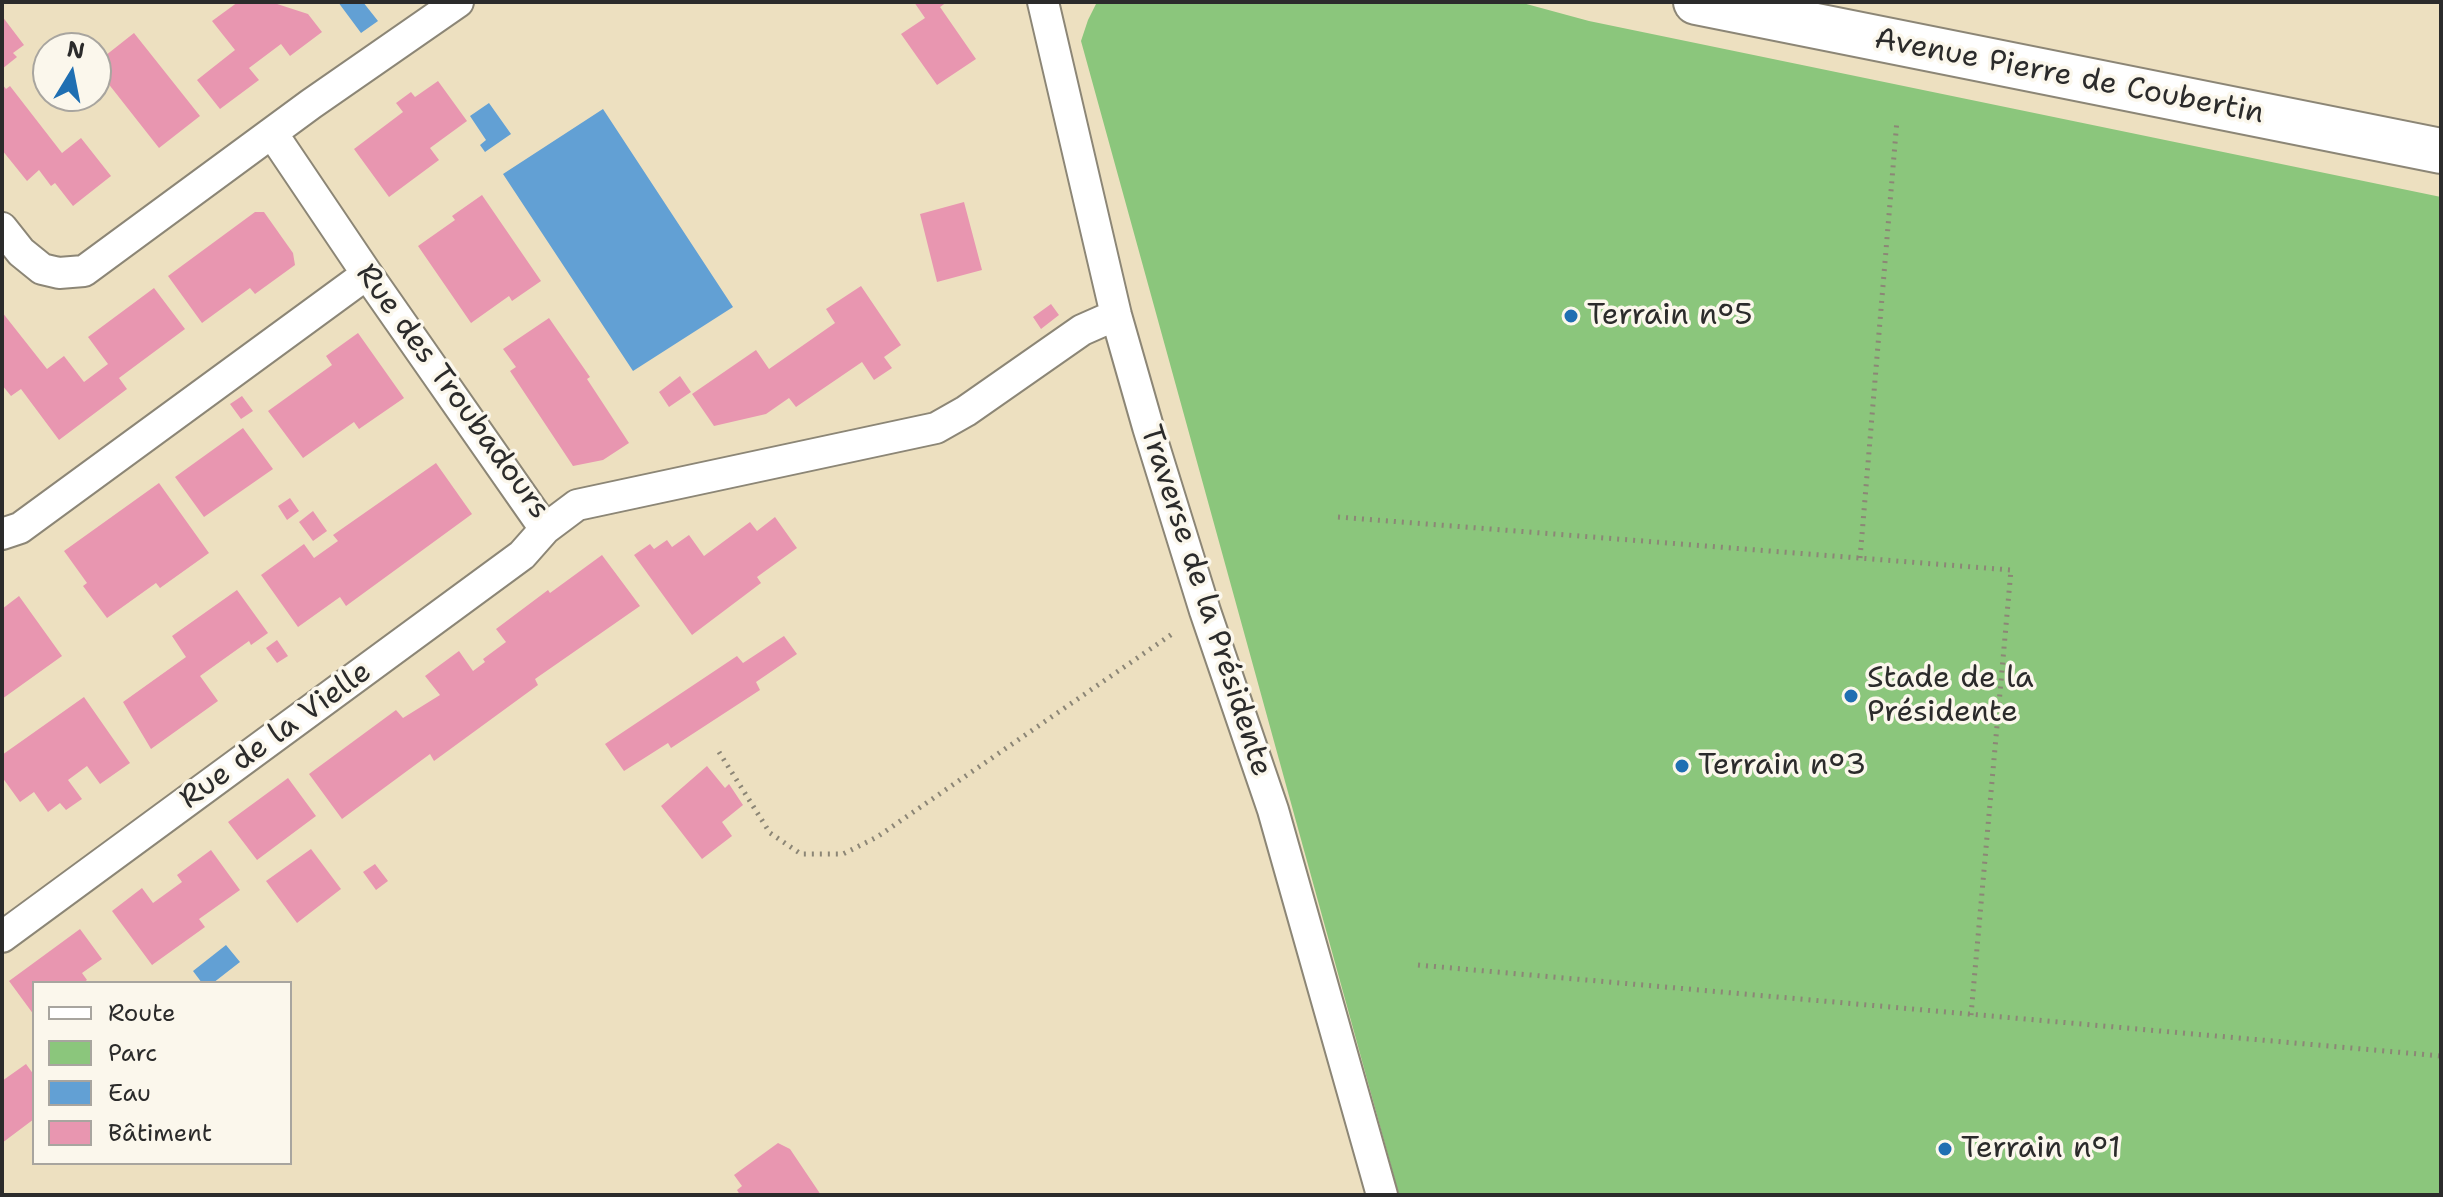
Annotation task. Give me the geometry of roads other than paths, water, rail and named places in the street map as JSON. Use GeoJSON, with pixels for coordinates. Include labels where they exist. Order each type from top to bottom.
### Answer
{"type":"FeatureCollection","features":[{"type":"Feature","properties":{"kind":"main road","name":"Avenue Pierre de Coubertin"},"geometry":{"type":"LineString","coordinates":[[1696,2],[2441,151]]}},
{"type":"Feature","properties":{"kind":"street"},"geometry":{"type":"LineString","coordinates":[[2,228],[21,252],[42,269],[59,273],[84,271],[458,2]]}},
{"type":"Feature","properties":{"kind":"street","name":"Traverse de la Présidente"},"geometry":{"type":"LineString","coordinates":[[1043,2],[1116,315],[1205,611],[1273,810],[1382,1195]]}},
{"type":"Feature","properties":{"kind":"street","name":"Rue des Troubadours"},"geometry":{"type":"LineString","coordinates":[[272,133],[545,529],[577,505],[936,428],[966,411],[1082,330],[1116,315]]}},
{"type":"Feature","properties":{"kind":"street"},"geometry":{"type":"LineString","coordinates":[[2,534],[20,528],[367,274]]}},
{"type":"Feature","properties":{"kind":"street","name":"Rue de la Vielle"},"geometry":{"type":"LineString","coordinates":[[2,937],[522,555],[545,529]]}},
{"type":"Feature","properties":{"kind":"water"},"geometry":{"type":"Polygon","coordinates":[[[338,2],[363,2],[378,21],[361,33],[338,2]]]}},
{"type":"Feature","properties":{"kind":"water"},"geometry":{"type":"Polygon","coordinates":[[[489,103],[511,134],[485,152],[480,145],[486,140],[470,116],[489,103]]]}},
{"type":"Feature","properties":{"kind":"water"},"geometry":{"type":"Polygon","coordinates":[[[603,109],[733,307],[633,371],[503,174],[603,109]]]}},
{"type":"Feature","properties":{"kind":"water"},"geometry":{"type":"Polygon","coordinates":[[[226,945],[240,962],[216,981],[200,981],[193,971],[226,945]]]}},
{"type":"Feature","properties":{"kind":"place","name":"Terrain n°5"},"geometry":{"type":"Point","coordinates":[1571,316]}},
{"type":"Feature","properties":{"kind":"place","name":"Stade de la Présidente"},"geometry":{"type":"Point","coordinates":[1851,696]}},
{"type":"Feature","properties":{"kind":"place","name":"Terrain n°3"},"geometry":{"type":"Point","coordinates":[1682,766]}},
{"type":"Feature","properties":{"kind":"place","name":"Terrain n°1"},"geometry":{"type":"Point","coordinates":[1945,1149]}}]}
